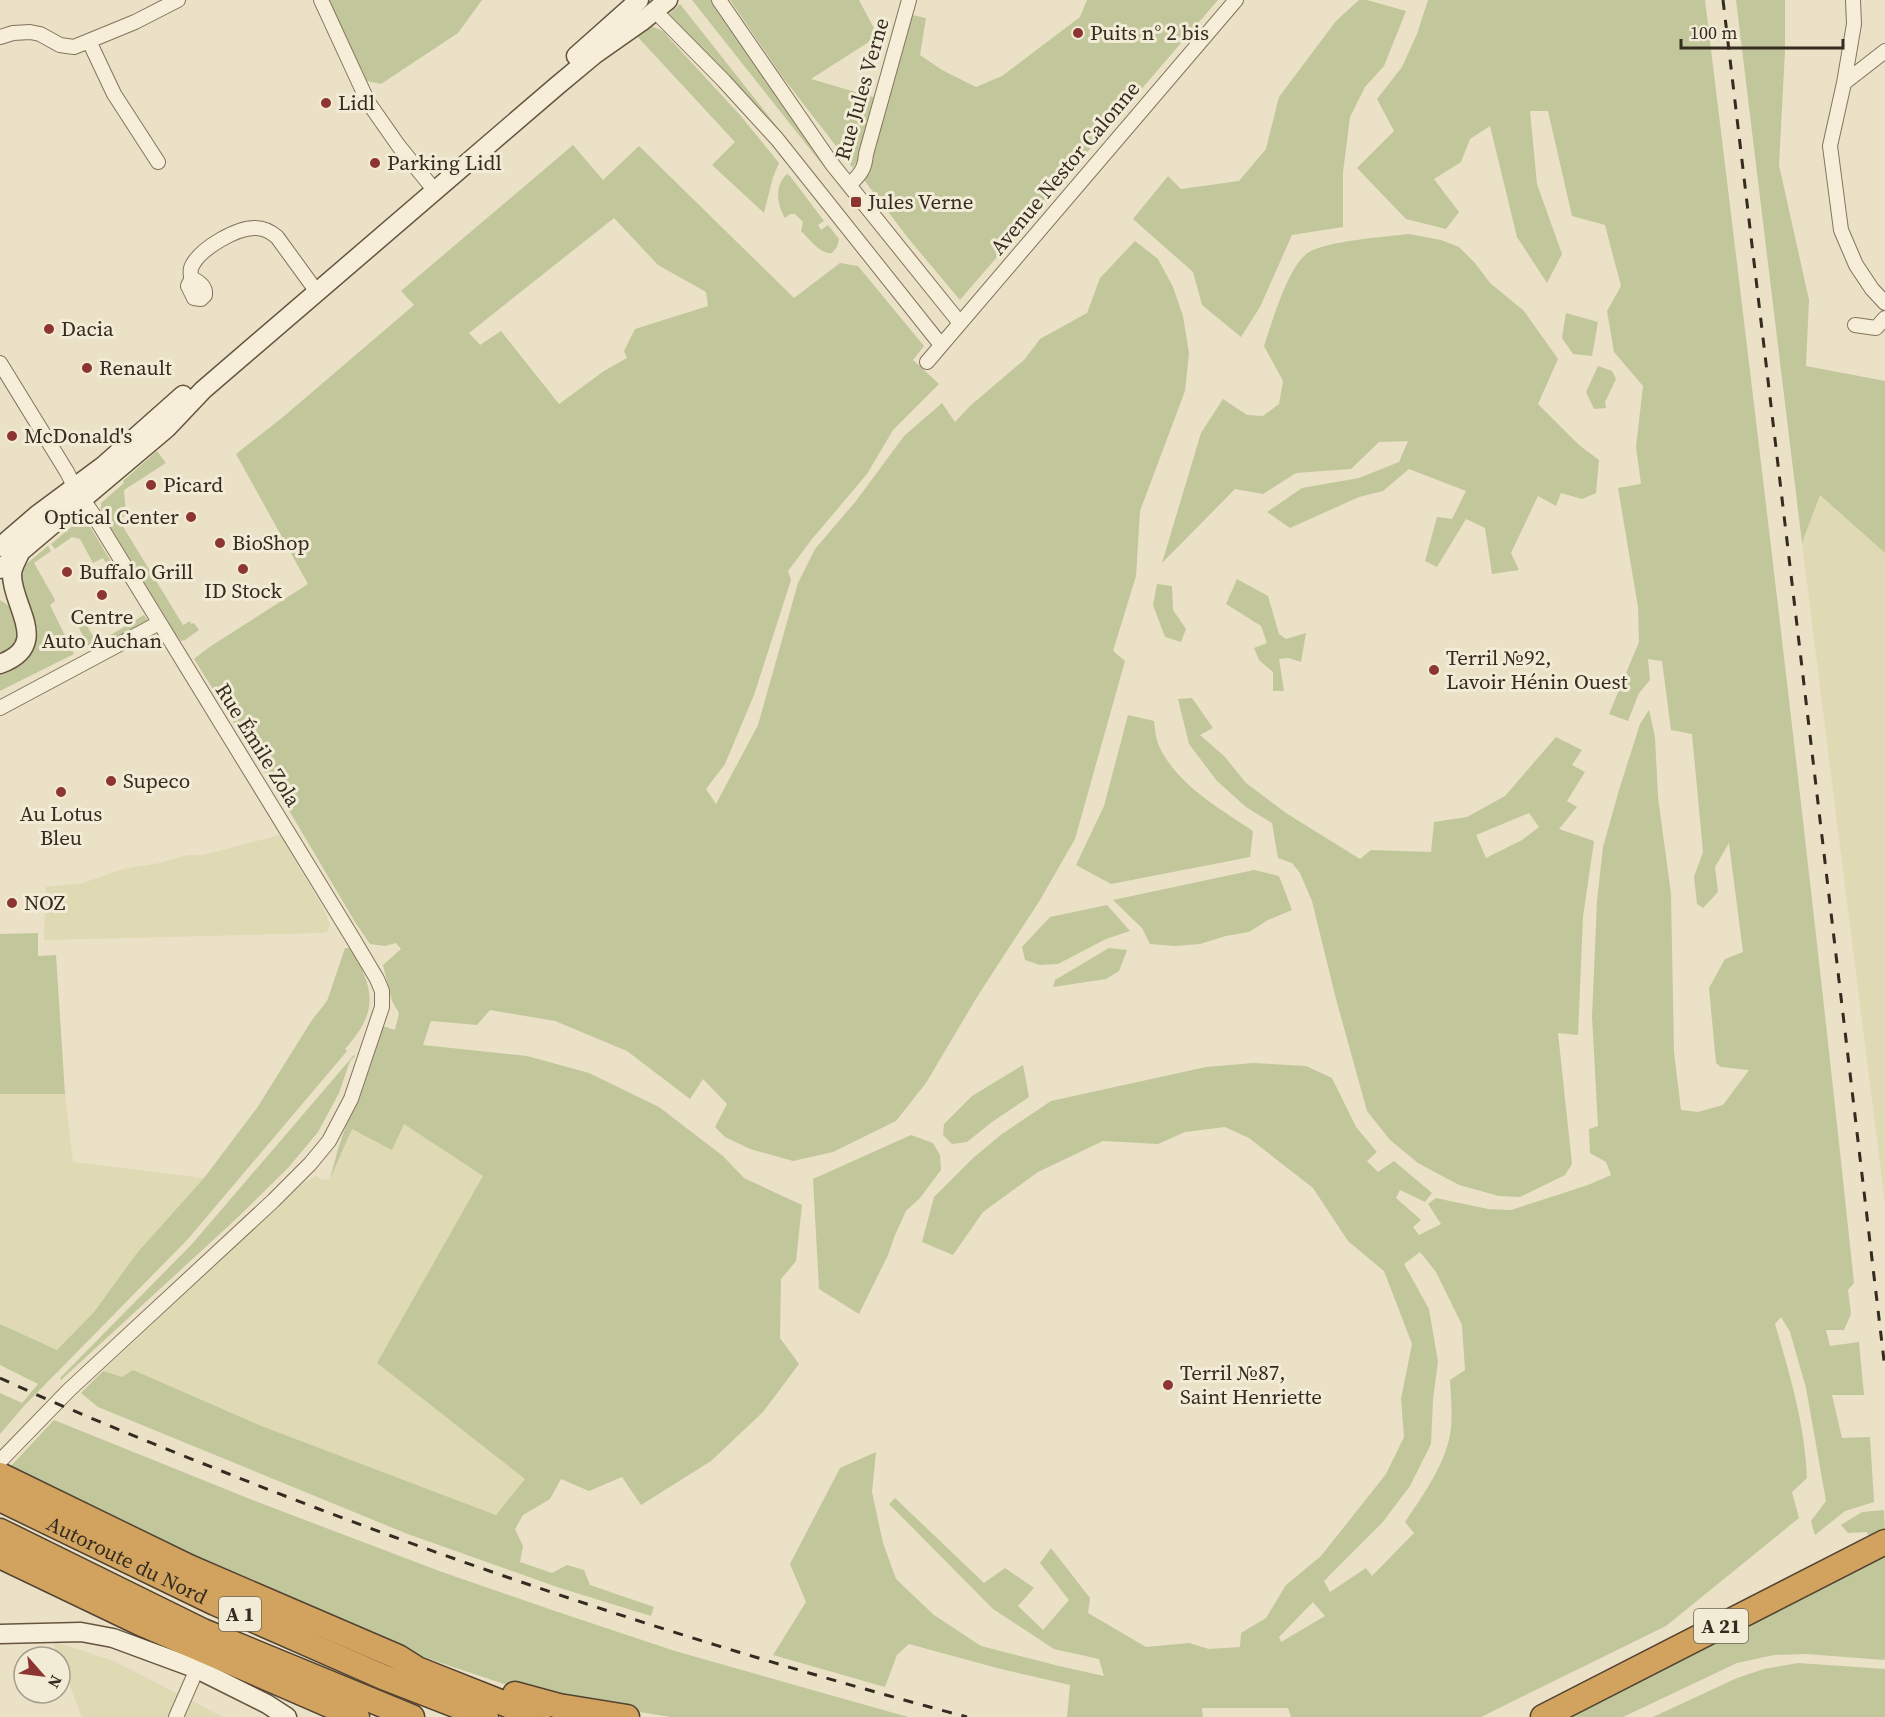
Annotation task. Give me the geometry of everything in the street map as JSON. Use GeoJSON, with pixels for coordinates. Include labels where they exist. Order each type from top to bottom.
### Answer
{"type":"FeatureCollection","features":[{"type":"Feature","properties":{"kind":"highway"},"geometry":{"type":"LineString","coordinates":[[5,1485],[290,1612],[398,1657],[417,1668],[538,1717]]}},
{"type":"Feature","properties":{"kind":"highway","name":"Autoroute du Nord"},"geometry":{"type":"LineString","coordinates":[[5,1485],[215,1603],[383,1677],[486,1717]]}},
{"type":"Feature","properties":{"kind":"highway","name":"Autoroute du Nord"},"geometry":{"type":"LineString","coordinates":[[0,1531],[203,1631],[412,1717]]}},
{"type":"Feature","properties":{"kind":"highway","name":"A 21"},"geometry":{"type":"LineString","coordinates":[[1543,1717],[1878,1546]]}},
{"type":"Feature","properties":{"kind":"highway"},"geometry":{"type":"LineString","coordinates":[[0,1556],[140,1623],[357,1717]]}},
{"type":"Feature","properties":{"kind":"highway"},"geometry":{"type":"LineString","coordinates":[[398,1657],[516,1695],[560,1706],[627,1717]]}},
{"type":"Feature","properties":{"kind":"main road"},"geometry":{"type":"LineString","coordinates":[[0,569],[79,494],[167,428],[203,390],[314,288],[431,187],[573,59],[655,2]]}},
{"type":"Feature","properties":{"kind":"main road"},"geometry":{"type":"LineString","coordinates":[[431,187],[594,55],[655,2]]}},
{"type":"Feature","properties":{"kind":"main road"},"geometry":{"type":"LineString","coordinates":[[0,547],[35,517],[79,494]]}},
{"type":"Feature","properties":{"kind":"main road"},"geometry":{"type":"LineString","coordinates":[[0,664],[14,656],[25,640],[27,628],[14,588],[12,574],[21,551]]}},
{"type":"Feature","properties":{"kind":"main road"},"geometry":{"type":"LineString","coordinates":[[0,595],[21,607]]}},
{"type":"Feature","properties":{"kind":"main road"},"geometry":{"type":"LineString","coordinates":[[0,1634],[81,1632],[113,1638],[197,1669],[267,1704],[287,1717]]}},
{"type":"Feature","properties":{"kind":"street"},"geometry":{"type":"LineString","coordinates":[[0,38],[22,31],[40,34],[67,47],[74,47],[141,19],[178,0]]}},
{"type":"Feature","properties":{"kind":"street"},"geometry":{"type":"LineString","coordinates":[[321,0],[368,102],[431,187]]}},
{"type":"Feature","properties":{"kind":"street"},"geometry":{"type":"LineString","coordinates":[[719,0],[816,141],[960,323]]}},
{"type":"Feature","properties":{"kind":"street","name":"Rue Jules Verne"},"geometry":{"type":"LineString","coordinates":[[849,185],[860,175],[865,165],[866,154],[909,0]]}},
{"type":"Feature","properties":{"kind":"street","name":"Avenue Nestor Calonne"},"geometry":{"type":"LineString","coordinates":[[927,362],[1236,0]]}},
{"type":"Feature","properties":{"kind":"street"},"geometry":{"type":"LineString","coordinates":[[1853,0],[1854,24],[1830,146],[1841,230],[1856,265],[1872,289],[1885,303]]}},
{"type":"Feature","properties":{"kind":"street"},"geometry":{"type":"LineString","coordinates":[[655,2],[777,139],[941,345]]}},
{"type":"Feature","properties":{"kind":"street"},"geometry":{"type":"LineString","coordinates":[[89,41],[114,94],[158,162]]}},
{"type":"Feature","properties":{"kind":"street"},"geometry":{"type":"LineString","coordinates":[[1844,83],[1885,51]]}},
{"type":"Feature","properties":{"kind":"street"},"geometry":{"type":"LineString","coordinates":[[191,278],[192,265],[202,253],[230,235],[254,227],[268,230],[277,237],[314,288]]}},
{"type":"Feature","properties":{"kind":"street"},"geometry":{"type":"LineString","coordinates":[[1856,325],[1876,328],[1885,318]]}},
{"type":"Feature","properties":{"kind":"street","name":"Rue Émile Zola"},"geometry":{"type":"LineString","coordinates":[[0,363],[377,979],[382,996],[380,1016],[351,1099],[329,1141],[310,1164],[273,1201],[69,1390],[0,1461]]}},
{"type":"Feature","properties":{"kind":"street"},"geometry":{"type":"LineString","coordinates":[[0,708],[159,622]]}},
{"type":"Feature","properties":{"kind":"street"},"geometry":{"type":"LineString","coordinates":[[176,1717],[197,1669]]}},
{"type":"Feature","properties":{"kind":"shaded area"},"geometry":{"type":"Polygon","coordinates":[[[1820,495],[1885,553],[1885,1204],[1802,543],[1820,495]]]}},
{"type":"Feature","properties":{"kind":"shaded area"},"geometry":{"type":"Polygon","coordinates":[[[280,835],[323,908],[330,924],[328,931],[324,933],[44,940],[46,887],[83,883],[123,869],[160,863],[188,855],[203,855],[280,835]]]}},
{"type":"Feature","properties":{"kind":"shaded area"},"geometry":{"type":"Polygon","coordinates":[[[0,1094],[65,1094],[73,1162],[204,1178],[137,1253],[94,1312],[57,1350],[0,1324],[0,1094]]]}},
{"type":"Feature","properties":{"kind":"shaded area"},"geometry":{"type":"Polygon","coordinates":[[[404,1124],[484,1176],[377,1363],[525,1479],[496,1515],[264,1427],[133,1370],[122,1378],[103,1371],[303,1183],[316,1176],[323,1180],[330,1179],[352,1129],[404,1124]]]}},
{"type":"Feature","properties":{"kind":"shaded area"},"geometry":{"type":"Polygon","coordinates":[[[72,1647],[114,1661],[223,1717],[82,1717],[72,1692],[72,1647]]]}},
{"type":"Feature","properties":{"kind":"green space"},"geometry":{"type":"Polygon","coordinates":[[[328,0],[482,0],[458,33],[381,84],[367,81],[328,0]]]}},
{"type":"Feature","properties":{"kind":"green space"},"geometry":{"type":"Polygon","coordinates":[[[692,0],[715,0],[852,194],[848,197],[692,0]]]}},
{"type":"Feature","properties":{"kind":"green space"},"geometry":{"type":"Polygon","coordinates":[[[730,0],[859,0],[878,36],[811,79],[876,98],[863,163],[857,161],[853,168],[781,75],[730,0]]]}},
{"type":"Feature","properties":{"kind":"green space"},"geometry":{"type":"Polygon","coordinates":[[[1087,0],[1218,0],[960,300],[908,238],[864,180],[912,15],[926,18],[920,55],[942,70],[976,87],[1002,76],[1080,17],[1087,0]]]}},
{"type":"Feature","properties":{"kind":"green space"},"geometry":{"type":"Polygon","coordinates":[[[1359,0],[1367,0],[1406,11],[1384,66],[1365,87],[1350,117],[1343,172],[1343,227],[1292,235],[1260,307],[1241,337],[1202,305],[1193,272],[1133,219],[1168,176],[1181,189],[1239,181],[1266,149],[1279,97],[1336,21],[1359,0]]]}},
{"type":"Feature","properties":{"kind":"green space"},"geometry":{"type":"Polygon","coordinates":[[[1428,0],[1705,0],[1801,802],[1854,1283],[1848,1290],[1851,1314],[1844,1330],[1826,1330],[1830,1346],[1859,1342],[1864,1395],[1832,1395],[1842,1438],[1870,1437],[1874,1502],[1845,1511],[1815,1535],[1811,1521],[1826,1501],[1806,1388],[1790,1332],[1781,1317],[1775,1324],[1796,1400],[1806,1458],[1807,1478],[1792,1492],[1799,1518],[1666,1626],[1481,1717],[1291,1717],[1288,1708],[1202,1708],[1203,1717],[1067,1717],[1070,1685],[909,1644],[897,1655],[885,1687],[773,1655],[806,1602],[790,1564],[840,1468],[876,1452],[872,1492],[883,1543],[896,1579],[934,1615],[981,1646],[1104,1676],[1099,1659],[1054,1649],[993,1609],[889,1504],[895,1498],[984,1583],[1005,1568],[1034,1588],[1018,1606],[1043,1630],[1069,1600],[1040,1563],[1051,1548],[1090,1598],[1088,1613],[1146,1647],[1189,1643],[1209,1649],[1240,1647],[1241,1633],[1266,1618],[1286,1585],[1321,1556],[1386,1474],[1404,1437],[1401,1399],[1412,1344],[1384,1271],[1348,1241],[1313,1188],[1249,1138],[1225,1127],[1185,1132],[1158,1144],[1103,1141],[1038,1172],[983,1212],[953,1255],[922,1242],[934,1197],[973,1158],[1002,1134],[1051,1101],[1206,1067],[1253,1063],[1306,1066],[1332,1078],[1356,1127],[1377,1152],[1367,1161],[1378,1172],[1394,1161],[1432,1193],[1425,1202],[1400,1190],[1396,1198],[1421,1220],[1413,1227],[1419,1235],[1441,1224],[1428,1204],[1436,1198],[1488,1209],[1511,1210],[1588,1185],[1611,1175],[1606,1162],[1590,1153],[1589,1129],[1598,1126],[1592,1017],[1597,901],[1603,847],[1640,724],[1649,710],[1655,737],[1658,797],[1671,894],[1674,1052],[1681,1110],[1698,1112],[1723,1105],[1749,1070],[1721,1067],[1716,1063],[1709,988],[1725,959],[1743,952],[1729,843],[1715,867],[1718,892],[1703,908],[1697,904],[1694,877],[1703,852],[1692,734],[1671,730],[1662,661],[1648,659],[1650,680],[1639,693],[1628,721],[1609,714],[1639,642],[1638,607],[1618,488],[1641,484],[1636,447],[1643,386],[1614,352],[1607,311],[1621,286],[1605,225],[1572,216],[1548,111],[1530,111],[1537,184],[1562,254],[1547,283],[1517,237],[1490,126],[1470,139],[1461,162],[1434,179],[1459,212],[1446,229],[1406,219],[1357,168],[1394,131],[1377,99],[1402,67],[1417,34],[1428,0]],[[1420,1252],[1404,1264],[1429,1309],[1438,1362],[1433,1399],[1431,1444],[1410,1486],[1382,1523],[1324,1581],[1330,1592],[1366,1568],[1372,1576],[1414,1533],[1405,1522],[1432,1481],[1447,1447],[1452,1408],[1450,1380],[1465,1370],[1462,1325],[1436,1272],[1420,1252]],[[1313,1602],[1279,1637],[1281,1642],[1325,1616],[1313,1602]]]}},
{"type":"Feature","properties":{"kind":"green space"},"geometry":{"type":"Polygon","coordinates":[[[1736,0],[1785,0],[1785,51],[1779,165],[1809,300],[1806,366],[1885,381],[1885,553],[1820,495],[1802,543],[1736,0]]]}},
{"type":"Feature","properties":{"kind":"green space"},"geometry":{"type":"Polygon","coordinates":[[[680,4],[864,237],[861,239],[667,16],[680,4]]]}},
{"type":"Feature","properties":{"kind":"green space"},"geometry":{"type":"Polygon","coordinates":[[[651,26],[663,31],[740,115],[779,163],[764,213],[712,165],[735,142],[635,34],[651,26]]]}},
{"type":"Feature","properties":{"kind":"green space"},"geometry":{"type":"Polygon","coordinates":[[[573,145],[603,180],[639,146],[794,298],[840,263],[858,266],[924,346],[913,360],[939,384],[893,430],[867,474],[788,571],[791,580],[754,695],[725,764],[706,789],[716,804],[758,725],[798,583],[815,549],[856,501],[904,436],[942,403],[955,422],[970,406],[1024,360],[1040,339],[1087,313],[1100,278],[1135,241],[1158,259],[1173,287],[1183,316],[1189,353],[1185,391],[1140,511],[1136,576],[1113,651],[1125,661],[1075,839],[1040,900],[977,997],[926,1083],[896,1121],[833,1152],[793,1161],[750,1149],[725,1137],[715,1127],[727,1104],[703,1079],[690,1099],[627,1051],[555,1021],[490,1010],[477,1025],[431,1021],[423,1045],[527,1056],[589,1073],[659,1107],[723,1156],[744,1178],[802,1205],[796,1261],[781,1279],[780,1338],[799,1364],[763,1412],[711,1461],[641,1505],[622,1477],[589,1491],[561,1479],[550,1499],[523,1515],[515,1529],[523,1546],[520,1562],[552,1573],[567,1565],[584,1570],[590,1585],[654,1607],[651,1616],[560,1588],[405,1533],[98,1407],[81,1393],[103,1371],[122,1377],[133,1370],[264,1427],[496,1515],[525,1479],[377,1363],[483,1176],[404,1124],[392,1150],[352,1129],[330,1179],[380,1025],[395,1030],[399,1013],[392,1001],[383,965],[401,949],[396,943],[385,946],[370,944],[194,659],[308,584],[236,454],[414,305],[401,291],[573,145]],[[614,218],[469,333],[480,345],[501,331],[559,404],[604,371],[627,358],[624,351],[635,329],[708,306],[706,292],[658,265],[614,218]]]}},
{"type":"Feature","properties":{"kind":"green space"},"geometry":{"type":"Polygon","coordinates":[[[787,174],[824,221],[818,225],[821,230],[828,225],[839,239],[832,253],[819,249],[801,231],[803,222],[795,214],[790,214],[785,218],[778,196],[780,184],[787,174]]]}},
{"type":"Feature","properties":{"kind":"green space"},"geometry":{"type":"Polygon","coordinates":[[[1409,234],[1441,240],[1459,247],[1490,283],[1524,311],[1558,359],[1538,404],[1579,445],[1599,460],[1596,493],[1582,499],[1561,493],[1556,506],[1538,496],[1511,553],[1519,570],[1492,574],[1485,528],[1466,519],[1437,567],[1425,561],[1437,517],[1452,519],[1466,491],[1409,469],[1383,491],[1359,497],[1290,528],[1267,512],[1302,488],[1359,478],[1399,462],[1408,441],[1379,442],[1351,469],[1296,473],[1263,494],[1235,489],[1162,563],[1201,433],[1223,399],[1247,415],[1263,416],[1279,404],[1283,381],[1264,346],[1282,295],[1301,259],[1309,252],[1329,245],[1409,234]]]}},
{"type":"Feature","properties":{"kind":"green space"},"geometry":{"type":"Polygon","coordinates":[[[1566,313],[1598,322],[1592,356],[1573,354],[1562,338],[1566,313]]]}},
{"type":"Feature","properties":{"kind":"green space"},"geometry":{"type":"Polygon","coordinates":[[[1598,366],[1612,371],[1616,379],[1605,402],[1606,408],[1594,409],[1586,392],[1598,366]]]}},
{"type":"Feature","properties":{"kind":"green space"},"geometry":{"type":"Polygon","coordinates":[[[157,451],[166,463],[124,490],[126,515],[119,520],[183,625],[190,621],[199,630],[181,641],[172,630],[101,512],[101,503],[157,451]]]}},
{"type":"Feature","properties":{"kind":"green space"},"geometry":{"type":"Polygon","coordinates":[[[81,519],[86,520],[118,573],[114,576],[103,558],[93,563],[80,539],[72,537],[55,549],[51,544],[81,519]]]}},
{"type":"Feature","properties":{"kind":"green space"},"geometry":{"type":"Polygon","coordinates":[[[48,546],[51,551],[34,563],[54,598],[55,601],[50,605],[74,654],[0,691],[0,672],[35,633],[35,620],[20,590],[19,570],[48,546]]]}},
{"type":"Feature","properties":{"kind":"green space"},"geometry":{"type":"Polygon","coordinates":[[[1237,579],[1268,596],[1279,634],[1286,639],[1306,633],[1301,662],[1289,658],[1279,659],[1284,691],[1273,691],[1273,672],[1259,660],[1254,648],[1267,643],[1261,626],[1226,604],[1237,579]]]}},
{"type":"Feature","properties":{"kind":"green space"},"geometry":{"type":"Polygon","coordinates":[[[1157,584],[1172,586],[1173,610],[1186,629],[1181,642],[1165,637],[1153,605],[1157,584]]]}},
{"type":"Feature","properties":{"kind":"green space"},"geometry":{"type":"Polygon","coordinates":[[[0,600],[6,603],[15,614],[19,634],[13,647],[0,655],[0,600]]]}},
{"type":"Feature","properties":{"kind":"green space"},"geometry":{"type":"Polygon","coordinates":[[[144,615],[148,621],[143,625],[93,651],[79,628],[86,624],[97,643],[144,615]]]}},
{"type":"Feature","properties":{"kind":"green space"},"geometry":{"type":"Polygon","coordinates":[[[1192,698],[1213,728],[1200,735],[1224,756],[1246,783],[1286,813],[1360,859],[1371,850],[1431,852],[1434,822],[1467,817],[1505,796],[1556,737],[1582,750],[1572,765],[1585,772],[1567,801],[1577,807],[1559,829],[1594,841],[1583,917],[1578,1035],[1558,1033],[1572,1164],[1565,1175],[1520,1197],[1499,1196],[1459,1185],[1418,1163],[1390,1140],[1367,1111],[1312,901],[1300,873],[1292,863],[1278,858],[1272,823],[1246,807],[1217,781],[1189,744],[1178,699],[1192,698]],[[1529,813],[1476,835],[1486,858],[1522,840],[1539,827],[1529,813]]]}},
{"type":"Feature","properties":{"kind":"green space"},"geometry":{"type":"Polygon","coordinates":[[[1128,715],[1154,721],[1160,748],[1178,774],[1214,805],[1253,831],[1250,857],[1111,884],[1076,865],[1104,806],[1128,715]]]}},
{"type":"Feature","properties":{"kind":"green space"},"geometry":{"type":"Polygon","coordinates":[[[1254,870],[1279,876],[1292,910],[1268,920],[1249,932],[1200,944],[1175,946],[1150,944],[1142,928],[1113,900],[1254,870]]]}},
{"type":"Feature","properties":{"kind":"green space"},"geometry":{"type":"Polygon","coordinates":[[[1107,905],[1130,931],[1106,939],[1058,964],[1040,965],[1025,960],[1022,947],[1050,917],[1107,905]]]}},
{"type":"Feature","properties":{"kind":"green space"},"geometry":{"type":"Polygon","coordinates":[[[38,933],[38,956],[56,955],[65,1094],[0,1094],[0,934],[38,933]]]}},
{"type":"Feature","properties":{"kind":"green space"},"geometry":{"type":"Polygon","coordinates":[[[345,948],[350,948],[365,976],[370,1000],[364,1023],[345,1049],[347,1051],[188,1239],[24,1406],[0,1434],[0,1393],[22,1403],[38,1384],[0,1365],[0,1324],[57,1350],[94,1312],[137,1253],[204,1178],[257,1108],[312,1020],[327,1001],[345,948]]]}},
{"type":"Feature","properties":{"kind":"green space"},"geometry":{"type":"Polygon","coordinates":[[[1109,948],[1127,950],[1119,971],[1106,979],[1053,987],[1055,980],[1109,948]]]}},
{"type":"Feature","properties":{"kind":"green space"},"geometry":{"type":"Polygon","coordinates":[[[354,1055],[339,1093],[318,1132],[288,1168],[61,1380],[60,1378],[192,1244],[354,1055]]]}},
{"type":"Feature","properties":{"kind":"green space"},"geometry":{"type":"Polygon","coordinates":[[[1023,1065],[1029,1097],[967,1142],[952,1144],[943,1135],[944,1124],[972,1096],[1023,1065]]]}},
{"type":"Feature","properties":{"kind":"green space"},"geometry":{"type":"Polygon","coordinates":[[[911,1135],[933,1143],[940,1155],[941,1170],[920,1198],[906,1211],[888,1255],[859,1314],[819,1289],[813,1179],[911,1135]]]}},
{"type":"Feature","properties":{"kind":"green space"},"geometry":{"type":"Polygon","coordinates":[[[54,1420],[255,1501],[442,1572],[675,1651],[908,1717],[671,1717],[590,1704],[513,1687],[402,1650],[195,1560],[10,1467],[54,1420]]]}},
{"type":"Feature","properties":{"kind":"green space"},"geometry":{"type":"Polygon","coordinates":[[[1884,1510],[1885,1532],[1870,1540],[1867,1532],[1848,1533],[1841,1525],[1862,1512],[1884,1510]]]}},
{"type":"Feature","properties":{"kind":"green space"},"geometry":{"type":"Polygon","coordinates":[[[1885,1554],[1884,1660],[1806,1654],[1774,1655],[1737,1663],[1623,1717],[1560,1717],[1885,1554]]]}},
{"type":"Feature","properties":{"kind":"green space"},"geometry":{"type":"Polygon","coordinates":[[[1798,1663],[1885,1669],[1885,1717],[1653,1717],[1737,1678],[1764,1669],[1798,1663]]]}},
{"type":"Feature","properties":{"kind":"railway"},"geometry":{"type":"LineString","coordinates":[[1723,0],[1885,1369]]}},
{"type":"Feature","properties":{"kind":"railway"},"geometry":{"type":"LineString","coordinates":[[0,1378],[83,1415],[224,1472],[407,1542],[685,1636],[967,1717]]}},
{"type":"Feature","properties":{"kind":"place","name":"Puits n° 2 bis"},"geometry":{"type":"Point","coordinates":[1078,33]}},
{"type":"Feature","properties":{"kind":"place","name":"Lidl"},"geometry":{"type":"Point","coordinates":[326,103]}},
{"type":"Feature","properties":{"kind":"place","name":"Parking Lidl"},"geometry":{"type":"Point","coordinates":[375,163]}},
{"type":"Feature","properties":{"kind":"place","name":"Jules Verne"},"geometry":{"type":"Point","coordinates":[856,202]}},
{"type":"Feature","properties":{"kind":"place","name":"Dacia"},"geometry":{"type":"Point","coordinates":[49,329]}},
{"type":"Feature","properties":{"kind":"place","name":"Renault"},"geometry":{"type":"Point","coordinates":[87,368]}},
{"type":"Feature","properties":{"kind":"place","name":"McDonald's"},"geometry":{"type":"Point","coordinates":[12,436]}},
{"type":"Feature","properties":{"kind":"place","name":"Picard"},"geometry":{"type":"Point","coordinates":[151,485]}},
{"type":"Feature","properties":{"kind":"place","name":"Optical Center"},"geometry":{"type":"Point","coordinates":[191,517]}},
{"type":"Feature","properties":{"kind":"place","name":"BioShop"},"geometry":{"type":"Point","coordinates":[220,543]}},
{"type":"Feature","properties":{"kind":"place","name":"ID Stock"},"geometry":{"type":"Point","coordinates":[243,569]}},
{"type":"Feature","properties":{"kind":"place","name":"Buffalo Grill"},"geometry":{"type":"Point","coordinates":[67,572]}},
{"type":"Feature","properties":{"kind":"place","name":"Centre Auto Auchan"},"geometry":{"type":"Point","coordinates":[102,595]}},
{"type":"Feature","properties":{"kind":"place","name":"Terril №92, Lavoir Hénin Ouest"},"geometry":{"type":"Point","coordinates":[1434,670]}},
{"type":"Feature","properties":{"kind":"place","name":"Supeco"},"geometry":{"type":"Point","coordinates":[111,781]}},
{"type":"Feature","properties":{"kind":"place","name":"Au Lotus Bleu"},"geometry":{"type":"Point","coordinates":[61,792]}},
{"type":"Feature","properties":{"kind":"place","name":"NOZ"},"geometry":{"type":"Point","coordinates":[12,903]}},
{"type":"Feature","properties":{"kind":"place","name":"Terril №87, Saint Henriette"},"geometry":{"type":"Point","coordinates":[1168,1385]}}]}
